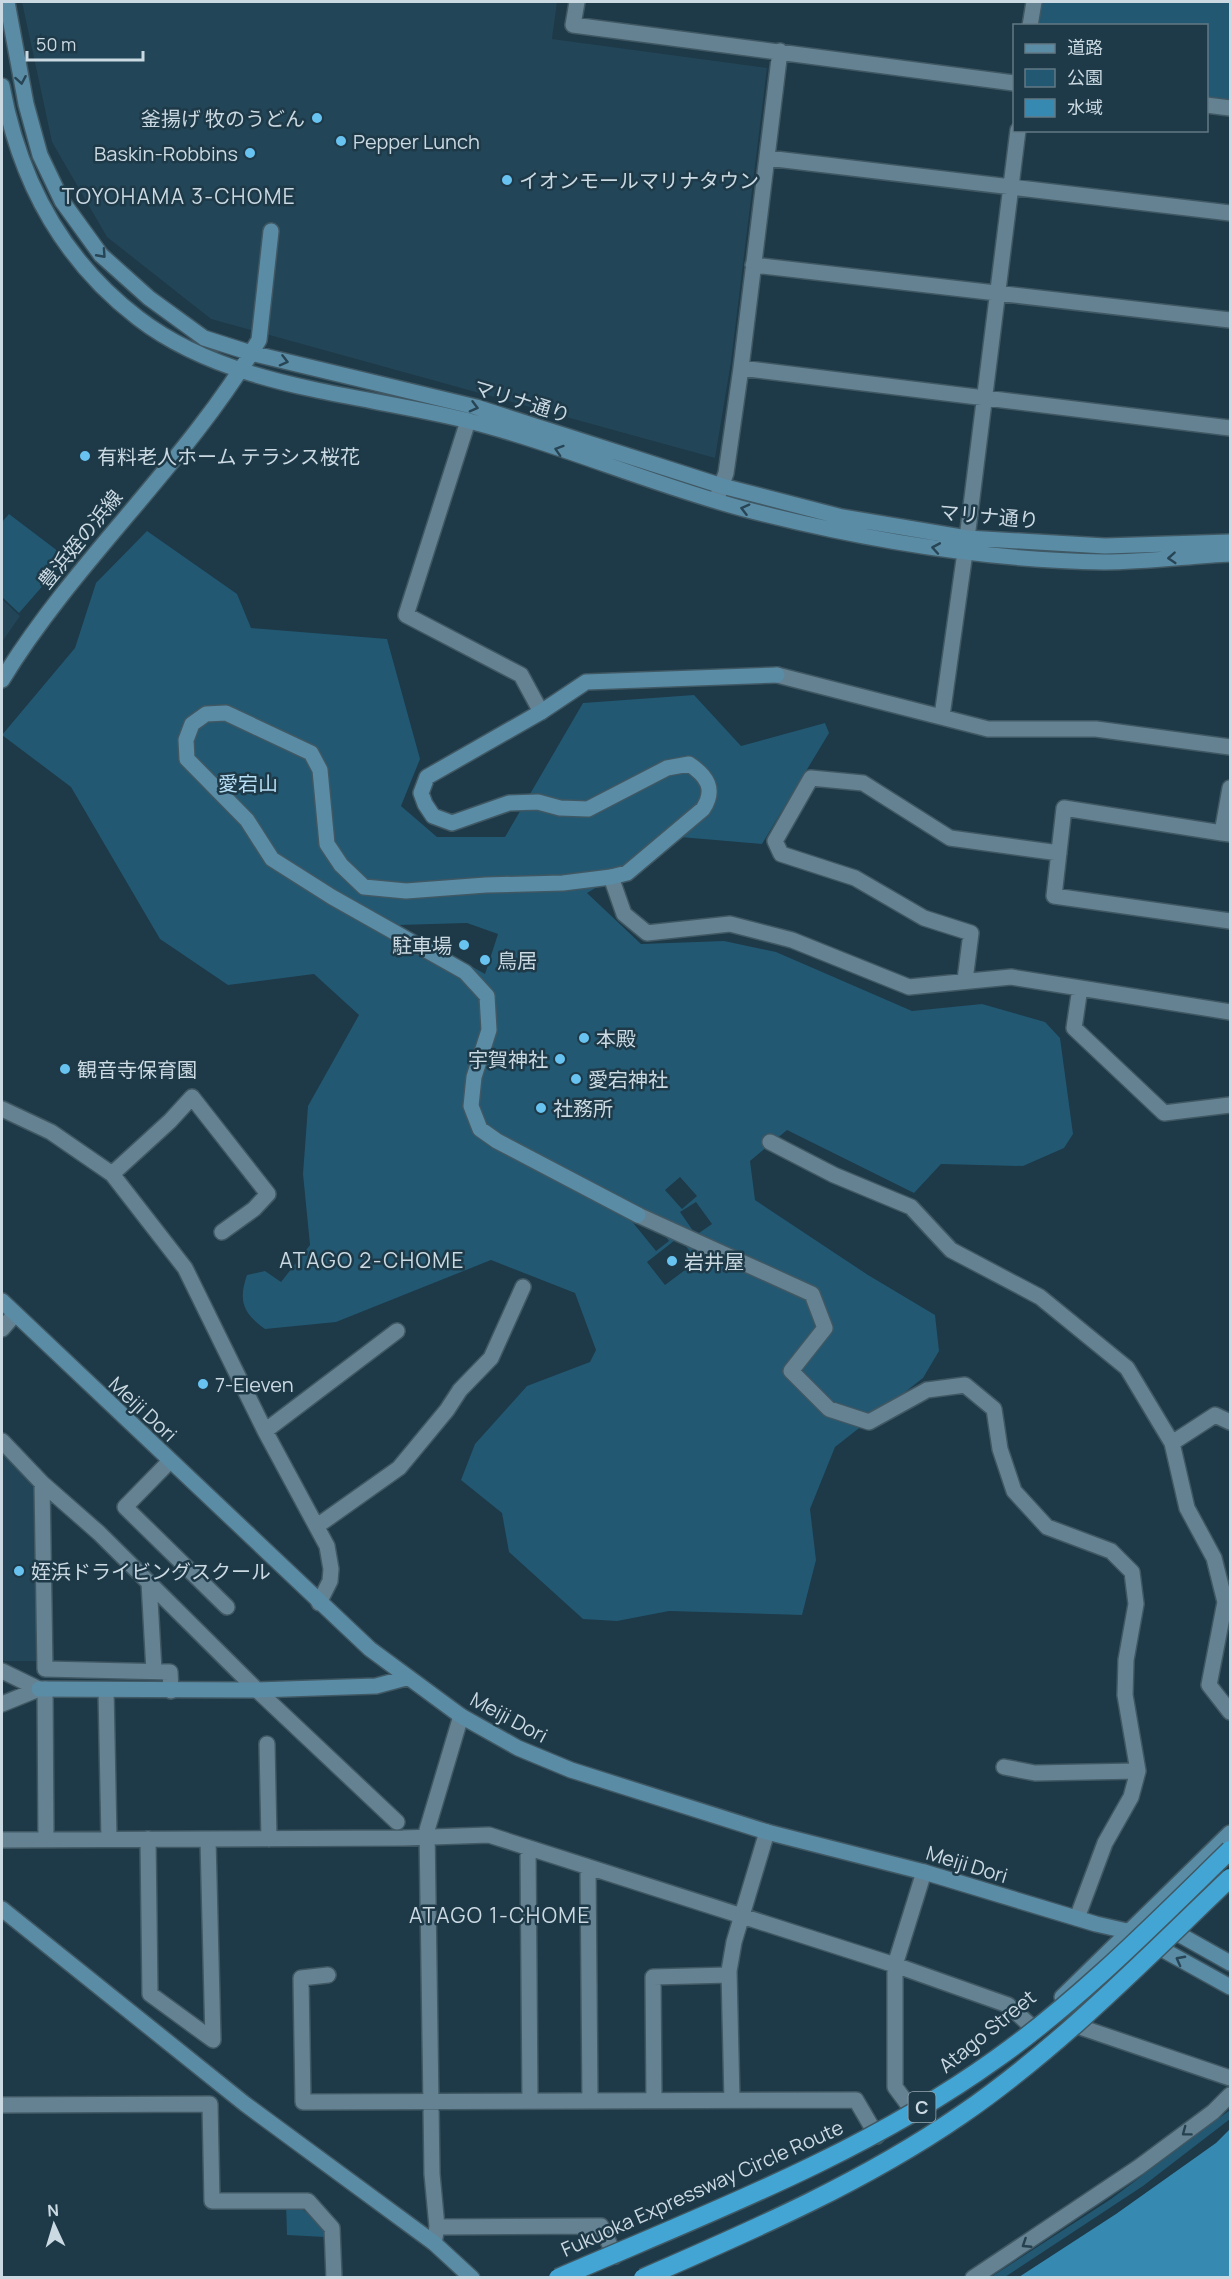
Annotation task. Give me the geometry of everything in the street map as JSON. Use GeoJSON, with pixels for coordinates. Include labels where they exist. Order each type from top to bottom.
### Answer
{"type":"FeatureCollection","features":[{"type":"Feature","properties":{"kind":"highway","name":"Fukuoka Expressway Circle Route"},"geometry":{"type":"LineString","coordinates":[[558,2277],[792,2177],[889,2127],[948,2091],[998,2058],[1099,1974],[1230,1850]]}},
{"type":"Feature","properties":{"kind":"highway","name":"C"},"geometry":{"type":"LineString","coordinates":[[643,2277],[814,2201],[863,2176],[962,2114],[1060,2038],[1230,1880]]}},
{"type":"Feature","properties":{"kind":"street","name":"マリナ通り"},"geometry":{"type":"LineString","coordinates":[[7,2],[26,105],[40,154],[63,201],[101,255],[149,298],[204,338],[251,353],[476,407],[722,486],[967,546],[1105,546],[1230,542]]}},
{"type":"Feature","properties":{"kind":"street"},"geometry":{"type":"LineString","coordinates":[[576,2],[573,25],[1013,83]]}},
{"type":"Feature","properties":{"kind":"street"},"geometry":{"type":"LineString","coordinates":[[1030,24],[1034,2]]}},
{"type":"Feature","properties":{"kind":"street"},"geometry":{"type":"LineString","coordinates":[[716,501],[722,486],[741,368],[780,51]]}},
{"type":"Feature","properties":{"kind":"street","name":"マリナ通り"},"geometry":{"type":"LineString","coordinates":[[2,86],[21,163],[28,180],[45,212],[86,270],[138,318],[197,354],[239,372],[468,421],[716,501],[837,532],[1105,562],[1230,554]]}},
{"type":"Feature","properties":{"kind":"street"},"geometry":{"type":"LineString","coordinates":[[1208,105],[1230,108]]}},
{"type":"Feature","properties":{"kind":"street"},"geometry":{"type":"LineString","coordinates":[[942,716],[967,546],[1013,188],[1018,132]]}},
{"type":"Feature","properties":{"kind":"street"},"geometry":{"type":"LineString","coordinates":[[767,158],[1230,213]]}},
{"type":"Feature","properties":{"kind":"street","name":"豊浜姪の浜線"},"geometry":{"type":"LineString","coordinates":[[2,680],[31,632],[218,402],[259,340],[271,231]]}},
{"type":"Feature","properties":{"kind":"street"},"geometry":{"type":"LineString","coordinates":[[753,264],[1230,320]]}},
{"type":"Feature","properties":{"kind":"street"},"geometry":{"type":"LineString","coordinates":[[741,368],[1230,428]]}},
{"type":"Feature","properties":{"kind":"street"},"geometry":{"type":"LineString","coordinates":[[468,421],[406,615],[521,675],[541,712]]}},
{"type":"Feature","properties":{"kind":"street"},"geometry":{"type":"LineString","coordinates":[[1077,1918],[1105,1843],[1131,1797],[1138,1771],[1125,1695],[1126,1660],[1136,1604],[1132,1572],[1111,1551],[1047,1527],[1014,1491],[1000,1449],[994,1409],[965,1385],[927,1390],[869,1422],[829,1409],[791,1371],[825,1328],[812,1294],[638,1215],[497,1141],[480,1129],[471,1106],[474,1077],[489,1030],[487,996],[465,972],[332,897],[272,860],[247,820],[187,759],[186,740],[192,724],[206,714],[226,713],[311,753],[320,770],[327,844],[341,865],[364,887],[406,891],[486,885],[563,883],[627,873],[703,809],[710,798],[711,788],[703,773],[688,764],[667,768],[588,809],[560,808],[538,802],[509,803],[452,823],[433,816],[424,804],[422,793],[427,777],[541,712],[586,682],[777,675],[988,729],[1096,729],[1230,747]]}},
{"type":"Feature","properties":{"kind":"street"},"geometry":{"type":"LineString","coordinates":[[965,980],[971,933],[924,918],[855,878],[780,854],[774,842],[811,778],[863,783],[950,838],[1059,853]]}},
{"type":"Feature","properties":{"kind":"street"},"geometry":{"type":"LineString","coordinates":[[1230,788],[1226,833],[1064,808],[1054,896],[1230,921]]}},
{"type":"Feature","properties":{"kind":"street"},"geometry":{"type":"LineString","coordinates":[[611,877],[624,914],[646,933],[730,924],[792,940],[909,987],[1011,977],[1230,1012]]}},
{"type":"Feature","properties":{"kind":"street"},"geometry":{"type":"LineString","coordinates":[[1080,988],[1074,1028],[1164,1113],[1230,1106]]}},
{"type":"Feature","properties":{"kind":"street"},"geometry":{"type":"LineString","coordinates":[[112,1174],[170,1121],[192,1097],[268,1194],[254,1209],[222,1232]]}},
{"type":"Feature","properties":{"kind":"street"},"geometry":{"type":"LineString","coordinates":[[2,1109],[51,1132],[112,1174],[185,1268],[265,1431],[327,1546],[331,1569],[330,1581],[319,1603]]}},
{"type":"Feature","properties":{"kind":"street"},"geometry":{"type":"LineString","coordinates":[[771,1142],[834,1175],[911,1207],[951,1251],[1040,1297],[1127,1368],[1172,1443],[1187,1508],[1214,1558],[1225,1602],[1209,1685],[1230,1712]]}},
{"type":"Feature","properties":{"kind":"street"},"geometry":{"type":"LineString","coordinates":[[317,1526],[399,1468],[447,1410],[460,1390],[491,1358],[523,1287]]}},
{"type":"Feature","properties":{"kind":"street","name":"Meiji Dori"},"geometry":{"type":"LineString","coordinates":[[2,1301],[319,1603],[406,1678],[461,1716],[518,1748],[571,1770],[767,1832],[924,1872],[1131,1932],[1175,1932],[1230,1963]]}},
{"type":"Feature","properties":{"kind":"street"},"geometry":{"type":"LineString","coordinates":[[2,1329],[15,1314]]}},
{"type":"Feature","properties":{"kind":"street"},"geometry":{"type":"LineString","coordinates":[[265,1431],[397,1331]]}},
{"type":"Feature","properties":{"kind":"street"},"geometry":{"type":"LineString","coordinates":[[1172,1443],[1215,1415],[1230,1422]]}},
{"type":"Feature","properties":{"kind":"street"},"geometry":{"type":"LineString","coordinates":[[2,1441],[42,1483],[99,1533],[257,1690],[397,1822]]}},
{"type":"Feature","properties":{"kind":"street"},"geometry":{"type":"LineString","coordinates":[[170,1462],[125,1507],[227,1606]]}},
{"type":"Feature","properties":{"kind":"street"},"geometry":{"type":"LineString","coordinates":[[42,1483],[45,1669],[170,1672],[171,1691]]}},
{"type":"Feature","properties":{"kind":"street"},"geometry":{"type":"LineString","coordinates":[[149,1582],[154,1671]]}},
{"type":"Feature","properties":{"kind":"street"},"geometry":{"type":"LineString","coordinates":[[2,1671],[42,1689]]}},
{"type":"Feature","properties":{"kind":"street"},"geometry":{"type":"LineString","coordinates":[[2,1704],[42,1689],[257,1690],[376,1686],[406,1678]]}},
{"type":"Feature","properties":{"kind":"street"},"geometry":{"type":"LineString","coordinates":[[42,1689],[46,1840]]}},
{"type":"Feature","properties":{"kind":"street"},"geometry":{"type":"LineString","coordinates":[[106,1690],[109,1839]]}},
{"type":"Feature","properties":{"kind":"street"},"geometry":{"type":"LineString","coordinates":[[434,2243],[437,2227],[432,2174],[433,2102],[427,1836],[430,1818],[461,1716]]}},
{"type":"Feature","properties":{"kind":"street"},"geometry":{"type":"LineString","coordinates":[[267,1744],[269,1839]]}},
{"type":"Feature","properties":{"kind":"street"},"geometry":{"type":"LineString","coordinates":[[1004,1767],[1035,1773],[1138,1771]]}},
{"type":"Feature","properties":{"kind":"street"},"geometry":{"type":"LineString","coordinates":[[732,2100],[729,1975],[734,1942],[767,1832]]}},
{"type":"Feature","properties":{"kind":"street","name":"Atago Street"},"geometry":{"type":"LineString","coordinates":[[564,2277],[800,2175],[915,2114],[1031,2026],[1131,1932],[1230,1833]]}},
{"type":"Feature","properties":{"kind":"street"},"geometry":{"type":"LineString","coordinates":[[2,1840],[208,1840],[489,1835],[895,1965],[1008,2005],[1031,2026]]}},
{"type":"Feature","properties":{"kind":"street"},"geometry":{"type":"LineString","coordinates":[[148,1839],[150,1994],[213,2040],[208,1840]]}},
{"type":"Feature","properties":{"kind":"street"},"geometry":{"type":"LineString","coordinates":[[528,1848],[530,2101]]}},
{"type":"Feature","properties":{"kind":"street"},"geometry":{"type":"LineString","coordinates":[[588,1867],[590,2101]]}},
{"type":"Feature","properties":{"kind":"street"},"geometry":{"type":"LineString","coordinates":[[915,2114],[895,2087],[895,1965],[924,1872]]}},
{"type":"Feature","properties":{"kind":"street"},"geometry":{"type":"LineString","coordinates":[[636,2277],[812,2202],[882,2167],[938,2133],[1011,2083],[1155,1947],[1175,1932],[1230,1880]]}},
{"type":"Feature","properties":{"kind":"street"},"geometry":{"type":"LineString","coordinates":[[2,1910],[245,2104],[434,2243],[472,2277]]}},
{"type":"Feature","properties":{"kind":"street","name":"Meiji Dori"},"geometry":{"type":"LineString","coordinates":[[1131,1932],[1230,1987]]}},
{"type":"Feature","properties":{"kind":"street"},"geometry":{"type":"LineString","coordinates":[[328,1975],[302,1978],[303,2103],[856,2100],[877,2136]]}},
{"type":"Feature","properties":{"kind":"street"},"geometry":{"type":"LineString","coordinates":[[654,2101],[653,1977],[729,1975]]}},
{"type":"Feature","properties":{"kind":"street"},"geometry":{"type":"LineString","coordinates":[[1074,2025],[1230,2078]]}},
{"type":"Feature","properties":{"kind":"street"},"geometry":{"type":"LineString","coordinates":[[973,2277],[1139,2167],[1213,2112],[1230,2095]]}},
{"type":"Feature","properties":{"kind":"street"},"geometry":{"type":"LineString","coordinates":[[2,2104],[210,2104],[212,2201],[308,2201],[332,2228],[334,2277]]}},
{"type":"Feature","properties":{"kind":"street"},"geometry":{"type":"LineString","coordinates":[[437,2227],[601,2226],[615,2256]]}},
{"type":"Feature","properties":{"kind":"shaded area"},"geometry":{"type":"Polygon","coordinates":[[[22,2],[557,2],[552,39],[767,68],[731,362],[715,458],[211,319],[107,237],[52,142],[22,2]]]}},
{"type":"Feature","properties":{"kind":"shaded area"},"geometry":{"type":"Polygon","coordinates":[[[2,599],[20,616],[2,642],[2,599]]]}},
{"type":"Feature","properties":{"kind":"shaded area","name":"姪浜ドライビングスクール"},"geometry":{"type":"Polygon","coordinates":[[[2,1448],[34,1481],[37,1661],[2,1661],[2,1448]]]}},
{"type":"Feature","properties":{"kind":"green space"},"geometry":{"type":"Polygon","coordinates":[[[1041,2],[1230,2],[1230,102],[1208,99],[1208,24],[1038,24],[1041,2]]]}},
{"type":"Feature","properties":{"kind":"green space"},"geometry":{"type":"Polygon","coordinates":[[[9,514],[67,558],[19,613],[2,597],[2,522],[9,514]]]}},
{"type":"Feature","properties":{"kind":"green space","name":"愛宕山"},"geometry":{"type":"Polygon","coordinates":[[[147,531],[237,594],[251,628],[387,639],[420,759],[401,806],[437,837],[505,837],[583,703],[694,695],[741,746],[825,723],[829,733],[762,844],[680,837],[587,893],[641,944],[724,941],[776,952],[912,1011],[982,1004],[1045,1022],[1060,1038],[1073,1134],[1064,1148],[1023,1166],[941,1164],[914,1193],[787,1130],[750,1161],[755,1200],[868,1275],[935,1315],[939,1351],[923,1378],[835,1447],[810,1509],[816,1560],[802,1615],[669,1611],[617,1621],[583,1619],[509,1552],[502,1513],[461,1480],[475,1444],[527,1386],[590,1362],[596,1350],[575,1293],[491,1260],[336,1322],[265,1329],[247,1312],[243,1292],[247,1275],[265,1271],[281,1282],[310,1245],[303,1174],[308,1106],[359,1015],[314,974],[228,985],[160,939],[71,787],[2,735],[75,648],[96,583],[147,531]],[[467,923],[399,925],[485,974],[498,934],[467,923]],[[680,1177],[665,1190],[682,1209],[697,1196],[680,1177]],[[696,1202],[680,1212],[696,1235],[712,1224],[696,1202]],[[646,1210],[630,1219],[656,1251],[669,1241],[646,1210]],[[679,1237],[647,1262],[665,1285],[697,1261],[679,1237]]]}},
{"type":"Feature","properties":{"kind":"green space"},"geometry":{"type":"Polygon","coordinates":[[[1230,2110],[1230,2119],[1143,2186],[1005,2277],[991,2277],[1111,2199],[1230,2110]]]}},
{"type":"Feature","properties":{"kind":"green space"},"geometry":{"type":"Polygon","coordinates":[[[286,2203],[294,2203],[326,2227],[325,2237],[287,2235],[286,2203]]]}},
{"type":"Feature","properties":{"kind":"water"},"geometry":{"type":"Polygon","coordinates":[[[1230,2129],[1230,2277],[1019,2277],[1116,2214],[1216,2143],[1230,2129]]]}},
{"type":"Feature","properties":{"kind":"place","name":"釜揚げ 牧のうどん"},"geometry":{"type":"Point","coordinates":[317,118]}},
{"type":"Feature","properties":{"kind":"place","name":"Pepper Lunch"},"geometry":{"type":"Point","coordinates":[341,141]}},
{"type":"Feature","properties":{"kind":"place","name":"Baskin-Robbins"},"geometry":{"type":"Point","coordinates":[250,153]}},
{"type":"Feature","properties":{"kind":"place","name":"イオンモールマリナタウン"},"geometry":{"type":"Point","coordinates":[507,180]}},
{"type":"Feature","properties":{"kind":"place","name":"有料老人ホーム テラシス桜花"},"geometry":{"type":"Point","coordinates":[85,456]}},
{"type":"Feature","properties":{"kind":"place","name":"駐車場"},"geometry":{"type":"Point","coordinates":[464,945]}},
{"type":"Feature","properties":{"kind":"place","name":"鳥居"},"geometry":{"type":"Point","coordinates":[485,960]}},
{"type":"Feature","properties":{"kind":"place","name":"本殿"},"geometry":{"type":"Point","coordinates":[584,1038]}},
{"type":"Feature","properties":{"kind":"place","name":"宇賀神社"},"geometry":{"type":"Point","coordinates":[560,1059]}},
{"type":"Feature","properties":{"kind":"place","name":"観音寺保育園"},"geometry":{"type":"Point","coordinates":[65,1069]}},
{"type":"Feature","properties":{"kind":"place","name":"愛宕神社"},"geometry":{"type":"Point","coordinates":[576,1079]}},
{"type":"Feature","properties":{"kind":"place","name":"社務所"},"geometry":{"type":"Point","coordinates":[541,1108]}},
{"type":"Feature","properties":{"kind":"place","name":"岩井屋"},"geometry":{"type":"Point","coordinates":[672,1261]}},
{"type":"Feature","properties":{"kind":"place","name":"7-Eleven"},"geometry":{"type":"Point","coordinates":[203,1384]}},
{"type":"Feature","properties":{"kind":"place","name":"姪浜ドライビングスクール"},"geometry":{"type":"Point","coordinates":[19,1571]}},
{"type":"Feature","properties":{"kind":"district","name":"TOYOHAMA 3-CHOME"},"geometry":{"type":"Point","coordinates":[179,196]}},
{"type":"Feature","properties":{"kind":"district","name":"ATAGO 2-CHOME"},"geometry":{"type":"Point","coordinates":[372,1260]}},
{"type":"Feature","properties":{"kind":"district","name":"ATAGO 1-CHOME"},"geometry":{"type":"Point","coordinates":[500,1915]}}]}
